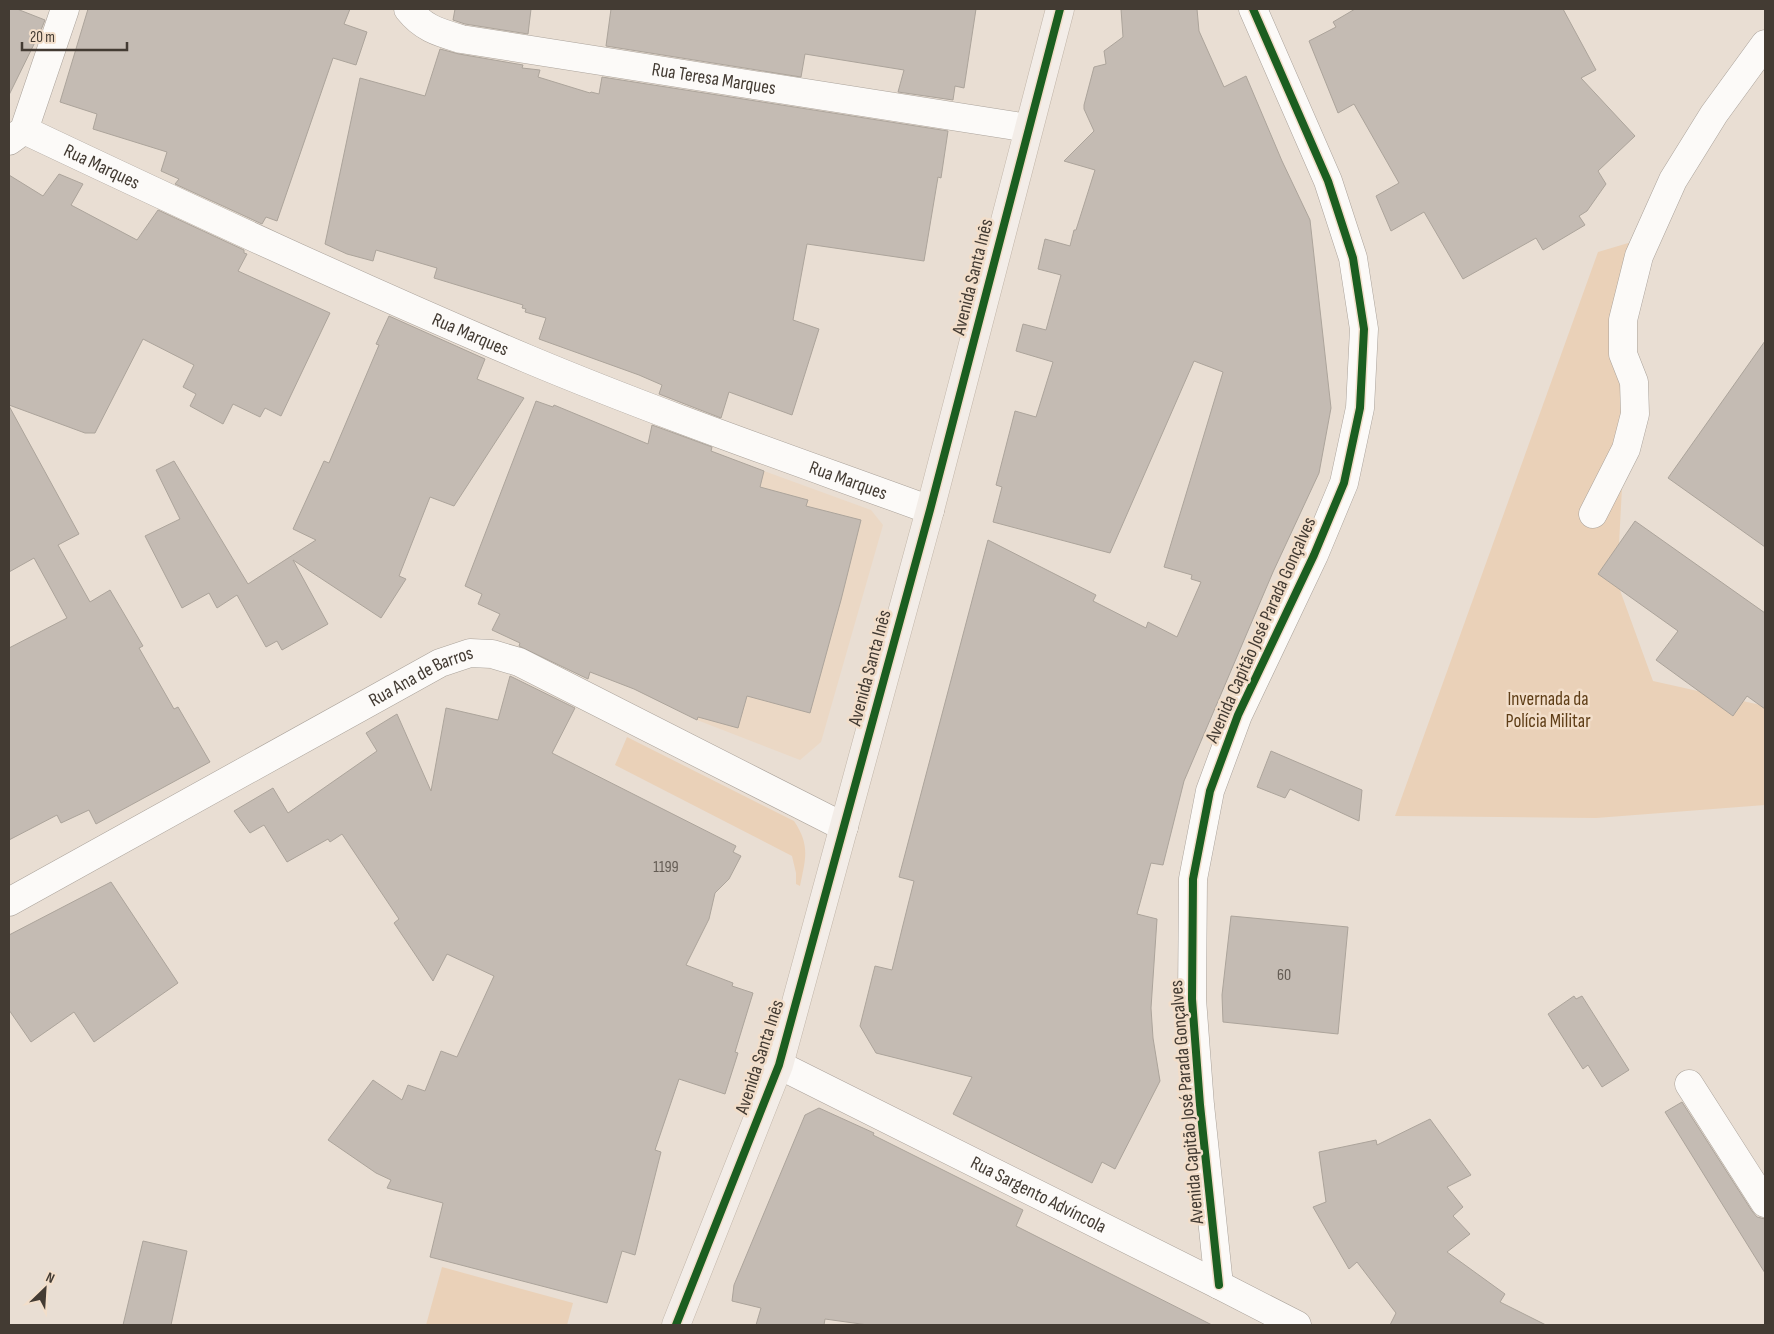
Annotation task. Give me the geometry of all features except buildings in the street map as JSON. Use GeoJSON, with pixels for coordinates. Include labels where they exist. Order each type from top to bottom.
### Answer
{"type":"FeatureCollection","features":[{"type":"Feature","properties":{"kind":"main road","name":"Avenida Santa Inês"},"geometry":{"type":"LineString","coordinates":[[676,1325],[779,1065],[930,510],[1060,9]]}},
{"type":"Feature","properties":{"kind":"street"},"geometry":{"type":"LineString","coordinates":[[17,136],[65,9]]}},
{"type":"Feature","properties":{"kind":"street","name":"Rua Teresa Marques"},"geometry":{"type":"LineString","coordinates":[[408,9],[417,21],[424,25],[437,32],[461,39],[1028,128]]}},
{"type":"Feature","properties":{"kind":"street","name":"Avenida Capitão José Parada Gonçalves"},"geometry":{"type":"LineString","coordinates":[[1219,1285],[1201,1115],[1192,998],[1193,879],[1210,792],[1238,714],[1314,555],[1344,483],[1360,408],[1364,329],[1353,258],[1328,181],[1253,9]]}},
{"type":"Feature","properties":{"kind":"street"},"geometry":{"type":"LineString","coordinates":[[1592,514],[1626,449],[1635,414],[1634,382],[1623,354],[1623,320],[1638,256],[1673,180],[1714,114],[1765,44]]}},
{"type":"Feature","properties":{"kind":"street","name":"Rua Marques"},"geometry":{"type":"LineString","coordinates":[[17,136],[529,359],[721,434],[930,510]]}},
{"type":"Feature","properties":{"kind":"street","name":"Rua Ana de Barros"},"geometry":{"type":"LineString","coordinates":[[9,902],[440,663],[470,653],[492,654],[519,662],[844,827]]}},
{"type":"Feature","properties":{"kind":"street","name":"Rua Sargento Advíncola"},"geometry":{"type":"LineString","coordinates":[[779,1065],[1297,1325]]}},
{"type":"Feature","properties":{"kind":"street"},"geometry":{"type":"LineString","coordinates":[[1689,1084],[1765,1203]]}},
{"type":"Feature","properties":{"kind":"shaded area"},"geometry":{"type":"Polygon","coordinates":[[[764,471],[871,510],[883,525],[821,742],[800,760],[697,720],[764,471]]]}},
{"type":"Feature","properties":{"kind":"green space","name":"Invernada da Polícia Militar"},"geometry":{"type":"Polygon","coordinates":[[[1635,241],[1617,582],[1653,681],[1765,706],[1765,805],[1596,818],[1395,816],[1598,252],[1635,241]]]}},
{"type":"Feature","properties":{"kind":"green space"},"geometry":{"type":"Polygon","coordinates":[[[627,737],[794,821],[805,846],[805,861],[800,886],[796,884],[796,873],[792,856],[615,765],[627,737]]]}},
{"type":"Feature","properties":{"kind":"green space"},"geometry":{"type":"Polygon","coordinates":[[[442,1267],[573,1303],[567,1325],[426,1325],[442,1267]]]}},
{"type":"Feature","properties":{"kind":"cycle path"},"geometry":{"type":"LineString","coordinates":[[676,1325],[779,1065],[930,510],[1060,9]]}},
{"type":"Feature","properties":{"kind":"cycle path"},"geometry":{"type":"LineString","coordinates":[[1219,1285],[1200,1105],[1192,999],[1193,879],[1210,791],[1238,715],[1314,555],[1344,483],[1360,408],[1364,329],[1353,258],[1328,181],[1253,9]]}}]}
